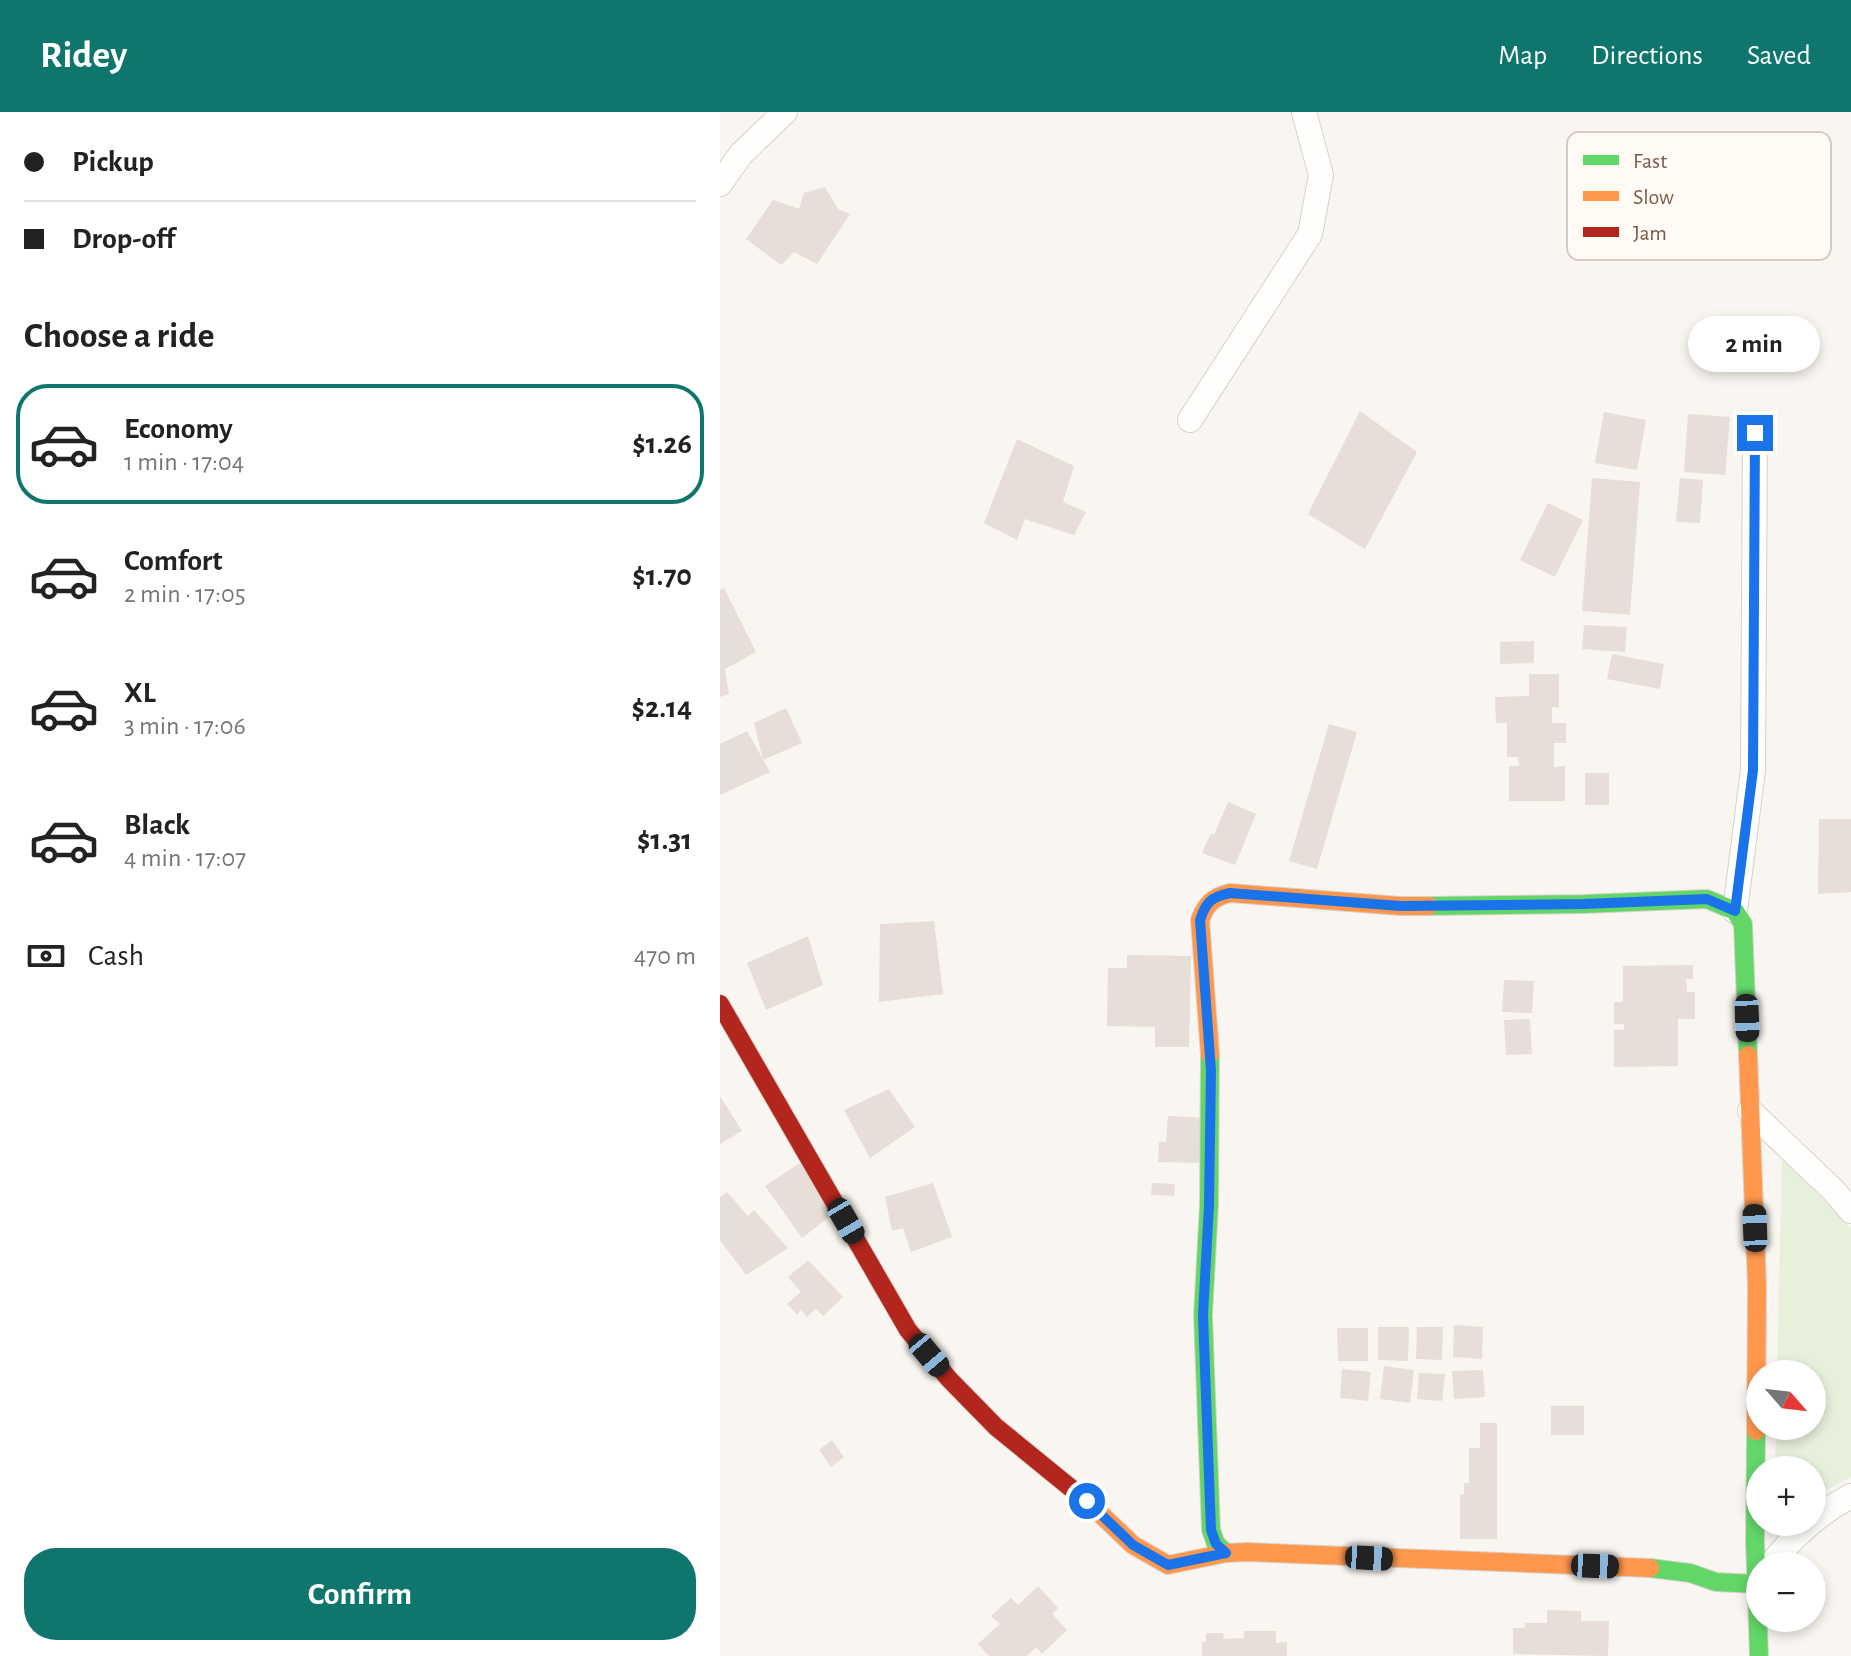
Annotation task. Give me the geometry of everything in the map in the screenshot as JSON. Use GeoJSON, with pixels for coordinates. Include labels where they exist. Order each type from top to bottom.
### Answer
{"type":"FeatureCollection","features":[{"type":"Feature","properties":{"kind":"street"},"geometry":{"type":"LineString","coordinates":[[720,184],[741,154],[785,112]]}},
{"type":"Feature","properties":{"kind":"street"},"geometry":{"type":"LineString","coordinates":[[1190,420],[1310,234],[1321,175],[1304,112]]}},
{"type":"Feature","properties":{"kind":"street"},"geometry":{"type":"LineString","coordinates":[[1735,911],[1753,770],[1755,433]]}},
{"type":"Feature","properties":{"kind":"street"},"geometry":{"type":"LineString","coordinates":[[1226,1553],[1216,1544],[1211,1530],[1203,1315],[1211,1071],[1200,920],[1206,903],[1214,897],[1230,893],[1400,906],[1707,899],[1735,911],[1743,924],[1757,1286],[1762,1552]]}},
{"type":"Feature","properties":{"kind":"street"},"geometry":{"type":"LineString","coordinates":[[720,1004],[908,1330],[949,1379],[996,1427],[1087,1501],[1133,1545],[1156,1559],[1168,1565],[1226,1553],[1648,1568],[1690,1573],[1716,1582],[1746,1578]]}},
{"type":"Feature","properties":{"kind":"street"},"geometry":{"type":"LineString","coordinates":[[1750,1111],[1851,1211]]}},
{"type":"Feature","properties":{"kind":"street"},"geometry":{"type":"LineString","coordinates":[[1780,1552],[1831,1506],[1851,1496]]}},
{"type":"Feature","properties":{"kind":"street"},"geometry":{"type":"LineString","coordinates":[[1759,1656],[1760,1632]]}},
{"type":"Feature","properties":{"kind":"green space"},"geometry":{"type":"Polygon","coordinates":[[[1782,1158],[1851,1228],[1851,1477],[1826,1490],[1826,1456],[1775,1456],[1776,1440],[1826,1440],[1826,1360],[1777,1360],[1782,1158]]]}},
{"type":"Feature","properties":{"kind":"building"},"geometry":{"type":"Polygon","coordinates":[[[825,187],[838,209],[850,214],[817,264],[794,252],[781,265],[746,239],[773,200],[799,209],[804,193],[825,187]]]}},
{"type":"Feature","properties":{"kind":"building"},"geometry":{"type":"Polygon","coordinates":[[[1360,411],[1417,452],[1365,549],[1308,514],[1360,411]]]}},
{"type":"Feature","properties":{"kind":"building"},"geometry":{"type":"Polygon","coordinates":[[[1604,412],[1646,420],[1637,470],[1595,463],[1604,412]]]}},
{"type":"Feature","properties":{"kind":"building"},"geometry":{"type":"Polygon","coordinates":[[[1688,414],[1730,417],[1725,475],[1684,472],[1688,414]]]}},
{"type":"Feature","properties":{"kind":"building"},"geometry":{"type":"Polygon","coordinates":[[[1017,439],[1074,466],[1063,502],[1086,512],[1074,535],[1025,519],[1017,540],[984,523],[1017,439]]]}},
{"type":"Feature","properties":{"kind":"building"},"geometry":{"type":"Polygon","coordinates":[[[1592,478],[1640,482],[1630,615],[1582,611],[1592,478]]]}},
{"type":"Feature","properties":{"kind":"building"},"geometry":{"type":"Polygon","coordinates":[[[1680,478],[1703,480],[1700,523],[1676,522],[1680,478]]]}},
{"type":"Feature","properties":{"kind":"building"},"geometry":{"type":"Polygon","coordinates":[[[1548,503],[1583,520],[1555,577],[1520,560],[1548,503]]]}},
{"type":"Feature","properties":{"kind":"building"},"geometry":{"type":"Polygon","coordinates":[[[724,588],[756,652],[725,669],[729,694],[720,697],[720,590],[724,588]]]}},
{"type":"Feature","properties":{"kind":"building"},"geometry":{"type":"Polygon","coordinates":[[[1584,625],[1627,627],[1625,652],[1582,649],[1584,625]]]}},
{"type":"Feature","properties":{"kind":"building"},"geometry":{"type":"Polygon","coordinates":[[[1534,641],[1534,663],[1500,664],[1500,642],[1534,641]]]}},
{"type":"Feature","properties":{"kind":"building"},"geometry":{"type":"Polygon","coordinates":[[[1612,654],[1664,664],[1660,689],[1607,679],[1612,654]]]}},
{"type":"Feature","properties":{"kind":"building"},"geometry":{"type":"Polygon","coordinates":[[[1529,674],[1559,674],[1559,708],[1552,707],[1552,723],[1566,723],[1566,743],[1554,743],[1554,767],[1565,766],[1565,801],[1509,801],[1509,766],[1519,766],[1518,757],[1507,757],[1507,723],[1496,723],[1495,697],[1529,696],[1529,674]]]}},
{"type":"Feature","properties":{"kind":"building"},"geometry":{"type":"Polygon","coordinates":[[[786,708],[802,743],[763,760],[754,723],[786,708]]]}},
{"type":"Feature","properties":{"kind":"building"},"geometry":{"type":"Polygon","coordinates":[[[1329,724],[1357,732],[1317,869],[1289,861],[1329,724]]]}},
{"type":"Feature","properties":{"kind":"building"},"geometry":{"type":"Polygon","coordinates":[[[747,731],[770,772],[720,795],[720,744],[747,731]]]}},
{"type":"Feature","properties":{"kind":"building"},"geometry":{"type":"Polygon","coordinates":[[[1585,773],[1609,773],[1609,805],[1585,805],[1585,773]]]}},
{"type":"Feature","properties":{"kind":"building"},"geometry":{"type":"Polygon","coordinates":[[[1228,802],[1256,814],[1235,865],[1202,853],[1211,833],[1214,835],[1228,802]]]}},
{"type":"Feature","properties":{"kind":"building"},"geometry":{"type":"Polygon","coordinates":[[[1819,819],[1851,819],[1851,892],[1818,894],[1819,819]]]}},
{"type":"Feature","properties":{"kind":"building"},"geometry":{"type":"Polygon","coordinates":[[[934,921],[943,994],[879,1002],[880,924],[934,921]]]}},
{"type":"Feature","properties":{"kind":"building"},"geometry":{"type":"Polygon","coordinates":[[[808,936],[823,985],[766,1010],[747,963],[808,936]]]}},
{"type":"Feature","properties":{"kind":"building"},"geometry":{"type":"Polygon","coordinates":[[[1127,955],[1191,956],[1189,1047],[1155,1047],[1155,1027],[1107,1026],[1108,968],[1127,968],[1127,955]]]}},
{"type":"Feature","properties":{"kind":"building"},"geometry":{"type":"Polygon","coordinates":[[[1693,965],[1693,979],[1686,979],[1687,992],[1695,992],[1695,1019],[1678,1019],[1678,1066],[1614,1067],[1614,1030],[1624,1030],[1624,1024],[1614,1024],[1614,1002],[1623,1002],[1623,966],[1693,965]]]}},
{"type":"Feature","properties":{"kind":"building"},"geometry":{"type":"Polygon","coordinates":[[[1504,980],[1534,981],[1532,1013],[1502,1012],[1504,980]]]}},
{"type":"Feature","properties":{"kind":"building"},"geometry":{"type":"Polygon","coordinates":[[[1530,1019],[1532,1054],[1506,1055],[1504,1020],[1530,1019]]]}},
{"type":"Feature","properties":{"kind":"building"},"geometry":{"type":"Polygon","coordinates":[[[889,1089],[915,1127],[870,1158],[844,1110],[889,1089]]]}},
{"type":"Feature","properties":{"kind":"building"},"geometry":{"type":"Polygon","coordinates":[[[720,1096],[742,1131],[720,1144],[720,1096]]]}},
{"type":"Feature","properties":{"kind":"building"},"geometry":{"type":"Polygon","coordinates":[[[1168,1116],[1206,1118],[1204,1163],[1158,1162],[1159,1142],[1166,1142],[1168,1116]]]}},
{"type":"Feature","properties":{"kind":"building"},"geometry":{"type":"Polygon","coordinates":[[[800,1163],[833,1214],[802,1238],[765,1186],[800,1163]]]}},
{"type":"Feature","properties":{"kind":"building"},"geometry":{"type":"Polygon","coordinates":[[[933,1183],[952,1237],[911,1252],[903,1228],[892,1231],[885,1197],[933,1183]]]}},
{"type":"Feature","properties":{"kind":"building"},"geometry":{"type":"Polygon","coordinates":[[[1152,1183],[1175,1184],[1174,1196],[1151,1195],[1152,1183]]]}},
{"type":"Feature","properties":{"kind":"building"},"geometry":{"type":"Polygon","coordinates":[[[727,1192],[748,1216],[754,1210],[788,1248],[746,1275],[720,1240],[720,1197],[727,1192]]]}},
{"type":"Feature","properties":{"kind":"building"},"geometry":{"type":"Polygon","coordinates":[[[808,1260],[843,1297],[823,1316],[816,1309],[807,1317],[801,1310],[797,1315],[787,1304],[801,1292],[788,1277],[808,1260]]]}},
{"type":"Feature","properties":{"kind":"building"},"geometry":{"type":"Polygon","coordinates":[[[1454,1325],[1483,1327],[1482,1359],[1453,1357],[1454,1325]]]}},
{"type":"Feature","properties":{"kind":"building"},"geometry":{"type":"Polygon","coordinates":[[[1378,1327],[1409,1327],[1408,1361],[1378,1360],[1378,1327]]]}},
{"type":"Feature","properties":{"kind":"building"},"geometry":{"type":"Polygon","coordinates":[[[1417,1327],[1443,1327],[1442,1360],[1416,1359],[1417,1327]]]}},
{"type":"Feature","properties":{"kind":"building"},"geometry":{"type":"Polygon","coordinates":[[[1337,1328],[1368,1328],[1368,1361],[1338,1361],[1337,1328]]]}},
{"type":"Feature","properties":{"kind":"building"},"geometry":{"type":"Polygon","coordinates":[[[1384,1366],[1414,1370],[1410,1403],[1380,1399],[1384,1366]]]}},
{"type":"Feature","properties":{"kind":"building"},"geometry":{"type":"Polygon","coordinates":[[[1342,1369],[1371,1372],[1368,1401],[1340,1398],[1342,1369]]]}},
{"type":"Feature","properties":{"kind":"building"},"geometry":{"type":"Polygon","coordinates":[[[1483,1370],[1485,1397],[1454,1399],[1452,1371],[1483,1370]]]}},
{"type":"Feature","properties":{"kind":"building"},"geometry":{"type":"Polygon","coordinates":[[[1419,1373],[1445,1374],[1442,1401],[1417,1399],[1419,1373]]]}},
{"type":"Feature","properties":{"kind":"building"},"geometry":{"type":"Polygon","coordinates":[[[1551,1406],[1584,1406],[1584,1435],[1551,1435],[1551,1406]]]}},
{"type":"Feature","properties":{"kind":"building"},"geometry":{"type":"Polygon","coordinates":[[[1480,1423],[1497,1423],[1497,1539],[1460,1539],[1460,1495],[1464,1494],[1464,1483],[1469,1483],[1469,1448],[1480,1448],[1480,1423]]]}},
{"type":"Feature","properties":{"kind":"building"},"geometry":{"type":"Polygon","coordinates":[[[832,1440],[844,1457],[831,1467],[819,1450],[832,1440]]]}},
{"type":"Feature","properties":{"kind":"building"},"geometry":{"type":"Polygon","coordinates":[[[1038,1586],[1058,1608],[1052,1614],[1067,1630],[1042,1654],[1036,1647],[1027,1656],[989,1656],[978,1644],[1000,1624],[991,1616],[1011,1598],[1018,1605],[1038,1586]]]}},
{"type":"Feature","properties":{"kind":"building"},"geometry":{"type":"Polygon","coordinates":[[[1547,1610],[1581,1611],[1581,1621],[1609,1621],[1608,1656],[1513,1654],[1513,1628],[1525,1628],[1525,1623],[1547,1623],[1547,1610]]]}},
{"type":"Feature","properties":{"kind":"building"},"geometry":{"type":"Polygon","coordinates":[[[1244,1631],[1276,1631],[1276,1643],[1287,1642],[1287,1656],[1202,1656],[1206,1633],[1223,1633],[1224,1639],[1244,1638],[1244,1631]]]}},
{"type":"Feature","properties":{"kind":"traffic: fast"},"geometry":{"type":"LineString","coordinates":[[1429,906],[1707,899],[1735,911],[1743,924],[1748,1055]]}},
{"type":"Feature","properties":{"kind":"traffic: fast"},"geometry":{"type":"LineString","coordinates":[[1210,1054],[1209,1205],[1203,1315],[1211,1530],[1216,1544],[1226,1553]]}},
{"type":"Feature","properties":{"kind":"traffic: fast"},"geometry":{"type":"LineString","coordinates":[[1756,1440],[1759,1656]]}},
{"type":"Feature","properties":{"kind":"traffic: fast"},"geometry":{"type":"LineString","coordinates":[[1650,1568],[1690,1573],[1716,1582],[1746,1584]]}},
{"type":"Feature","properties":{"kind":"traffic: slow"},"geometry":{"type":"LineString","coordinates":[[1210,1054],[1200,920],[1215,899],[1230,893],[1429,906]]}},
{"type":"Feature","properties":{"kind":"traffic: slow"},"geometry":{"type":"LineString","coordinates":[[1748,1055],[1757,1286],[1756,1360]]}},
{"type":"Feature","properties":{"kind":"traffic: slow"},"geometry":{"type":"LineString","coordinates":[[1088,1502],[1133,1545],[1168,1565],[1226,1553],[1247,1552],[1650,1568]]}},
{"type":"Feature","properties":{"kind":"traffic: jam"},"geometry":{"type":"LineString","coordinates":[[720,1004],[908,1330],[949,1379],[996,1427],[1088,1502]]}},
{"type":"Feature","properties":{"kind":"route"},"geometry":{"type":"LineString","coordinates":[[1087,1501],[1133,1545],[1168,1565],[1226,1553],[1216,1544],[1211,1530],[1203,1315],[1211,1071],[1200,920],[1206,903],[1214,897],[1230,893],[1400,906],[1707,899],[1735,911],[1753,770],[1755,433]]}}]}
